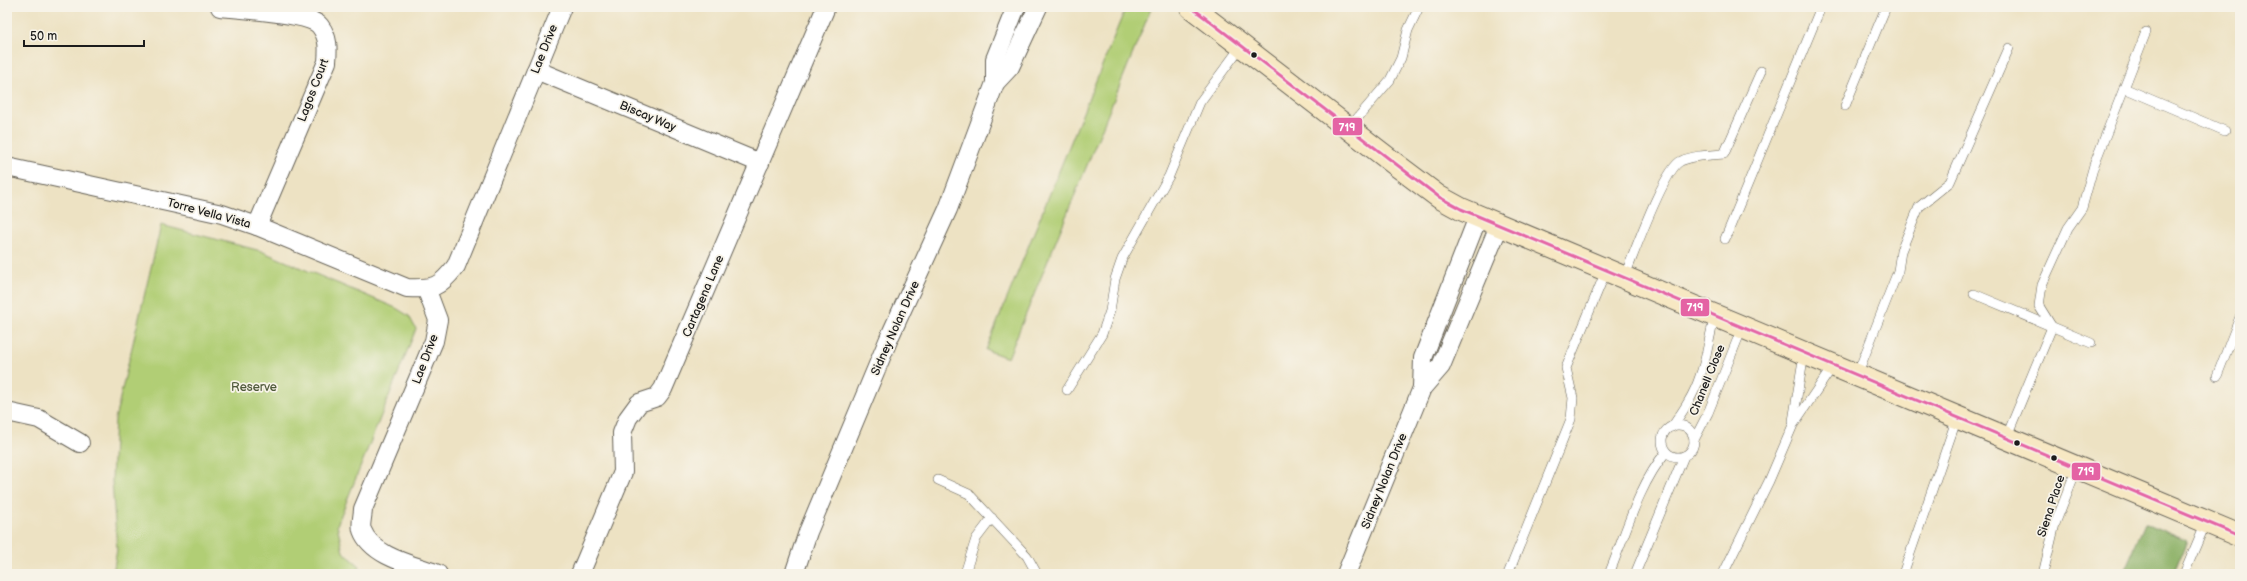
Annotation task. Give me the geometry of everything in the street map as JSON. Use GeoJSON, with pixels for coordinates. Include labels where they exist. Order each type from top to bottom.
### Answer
{"type":"FeatureCollection","features":[{"type":"Feature","properties":{"kind":"street","name":"Lagos Court"},"geometry":{"type":"LineString","coordinates":[[220,7],[303,17],[320,25],[328,43],[327,62],[257,226]]}},
{"type":"Feature","properties":{"kind":"street","name":"Lae Drive"},"geometry":{"type":"LineString","coordinates":[[438,574],[382,552],[369,541],[361,529],[363,509],[434,341],[438,320],[426,288],[443,283],[456,266],[562,7]]}},
{"type":"Feature","properties":{"kind":"street","name":"Cartagena Lane"},"geometry":{"type":"LineString","coordinates":[[580,574],[623,472],[622,433],[628,418],[640,403],[657,397],[664,389],[826,7]]}},
{"type":"Feature","properties":{"kind":"street","name":"Sidney Nolan Drive"},"geometry":{"type":"LineString","coordinates":[[794,574],[808,532],[884,351],[948,209],[995,83],[995,59],[1016,7]]}},
{"type":"Feature","properties":{"kind":"street","name":"Sidney Nolan Drive"},"geometry":{"type":"LineString","coordinates":[[995,83],[1010,67],[1038,7]]}},
{"type":"Feature","properties":{"kind":"street"},"geometry":{"type":"LineString","coordinates":[[1191,7],[1439,197],[1478,217],[2206,522],[2239,533]]}},
{"type":"Feature","properties":{"kind":"street","name":"Biscay Way"},"geometry":{"type":"LineString","coordinates":[[536,70],[760,163]]}},
{"type":"Feature","properties":{"kind":"street","name":"Torre Vella Vista"},"geometry":{"type":"LineString","coordinates":[[7,167],[222,214],[257,226],[407,288],[426,288]]}},
{"type":"Feature","properties":{"kind":"street","name":"Sidney Nolan Drive"},"geometry":{"type":"LineString","coordinates":[[1422,388],[1422,358],[1478,217]]}},
{"type":"Feature","properties":{"kind":"street","name":"Sidney Nolan Drive"},"geometry":{"type":"LineString","coordinates":[[1346,574],[1422,388],[1441,366],[1499,226]]}},
{"type":"Feature","properties":{"kind":"street"},"geometry":{"type":"LineString","coordinates":[[7,412],[44,422],[80,443]]}},
{"type":"Feature","properties":{"kind":"lane"},"geometry":{"type":"LineString","coordinates":[[1349,128],[1390,80],[1401,58],[1408,30],[1419,7]]}},
{"type":"Feature","properties":{"kind":"lane"},"geometry":{"type":"LineString","coordinates":[[1725,239],[1821,7]]}},
{"type":"Feature","properties":{"kind":"lane"},"geometry":{"type":"LineString","coordinates":[[1845,106],[1886,7]]}},
{"type":"Feature","properties":{"kind":"lane"},"geometry":{"type":"LineString","coordinates":[[2052,327],[2039,306],[2042,285],[2068,228],[2082,208],[2094,165],[2146,32]]}},
{"type":"Feature","properties":{"kind":"lane"},"geometry":{"type":"LineString","coordinates":[[1067,390],[1102,334],[1110,311],[1115,279],[1122,260],[1169,176],[1200,102],[1242,45]]}},
{"type":"Feature","properties":{"kind":"lane"},"geometry":{"type":"LineString","coordinates":[[1857,376],[1898,271],[1901,252],[1919,207],[1950,182],[2009,48]]}},
{"type":"Feature","properties":{"kind":"lane"},"geometry":{"type":"LineString","coordinates":[[1508,574],[1571,419],[1573,398],[1566,368],[1666,178],[1680,161],[1700,156],[1724,154],[1761,71]]}},
{"type":"Feature","properties":{"kind":"lane"},"geometry":{"type":"LineString","coordinates":[[2124,88],[2225,131]]}},
{"type":"Feature","properties":{"kind":"lane"},"geometry":{"type":"LineString","coordinates":[[1974,294],[2091,343]]}},
{"type":"Feature","properties":{"kind":"lane","name":"Chanell Close"},"geometry":{"type":"LineString","coordinates":[[1672,427],[1689,402],[1701,375],[1708,339],[1715,316]]}},
{"type":"Feature","properties":{"kind":"lane"},"geometry":{"type":"LineString","coordinates":[[2217,376],[2238,330],[2240,317]]}},
{"type":"Feature","properties":{"kind":"lane"},"geometry":{"type":"LineString","coordinates":[[2006,438],[2052,327]]}},
{"type":"Feature","properties":{"kind":"lane","name":"Chanell Close"},"geometry":{"type":"LineString","coordinates":[[1694,440],[1708,413],[1742,328]]}},
{"type":"Feature","properties":{"kind":"lane"},"geometry":{"type":"LineString","coordinates":[[1793,424],[1804,354]]}},
{"type":"Feature","properties":{"kind":"lane"},"geometry":{"type":"LineString","coordinates":[[1723,574],[1769,481],[1793,424],[1833,366]]}},
{"type":"Feature","properties":{"kind":"lane"},"geometry":{"type":"LineString","coordinates":[[1903,574],[1957,418]]}},
{"type":"Feature","properties":{"kind":"lane"},"geometry":{"type":"LineString","coordinates":[[1683,426],[1687,429],[1694,440],[1689,453],[1684,456],[1677,457],[1666,452],[1662,440],[1664,434],[1672,427],[1683,426]]}},
{"type":"Feature","properties":{"kind":"lane"},"geometry":{"type":"LineString","coordinates":[[1609,574],[1655,465],[1666,452]]}},
{"type":"Feature","properties":{"kind":"lane"},"geometry":{"type":"LineString","coordinates":[[1635,574],[1684,456]]}},
{"type":"Feature","properties":{"kind":"lane","name":"Siena Place"},"geometry":{"type":"LineString","coordinates":[[2043,574],[2055,524],[2076,468]]}},
{"type":"Feature","properties":{"kind":"lane"},"geometry":{"type":"LineString","coordinates":[[938,480],[969,494],[1027,556],[1037,574]]}},
{"type":"Feature","properties":{"kind":"lane"},"geometry":{"type":"LineString","coordinates":[[967,574],[966,570],[976,539],[992,518]]}},
{"type":"Feature","properties":{"kind":"lane"},"geometry":{"type":"LineString","coordinates":[[2184,574],[2206,522]]}},
{"type":"Feature","properties":{"kind":"green space"},"geometry":{"type":"Polygon","coordinates":[[[1126,7],[1149,7],[1151,9],[1008,358],[986,350],[1126,7]]]}},
{"type":"Feature","properties":{"kind":"green space","name":"Reserve"},"geometry":{"type":"Polygon","coordinates":[[[161,225],[261,251],[396,308],[409,316],[416,329],[337,525],[343,552],[360,566],[357,574],[113,574],[117,549],[112,481],[115,419],[161,225]]]}},
{"type":"Feature","properties":{"kind":"green space"},"geometry":{"type":"Polygon","coordinates":[[[2145,523],[2187,541],[2174,574],[2123,574],[2145,523]]]}},
{"type":"Feature","properties":{"kind":"transit line","name":"719"},"geometry":{"type":"LineString","coordinates":[[1191,7],[1439,197],[1461,209],[2240,536]]}}]}
